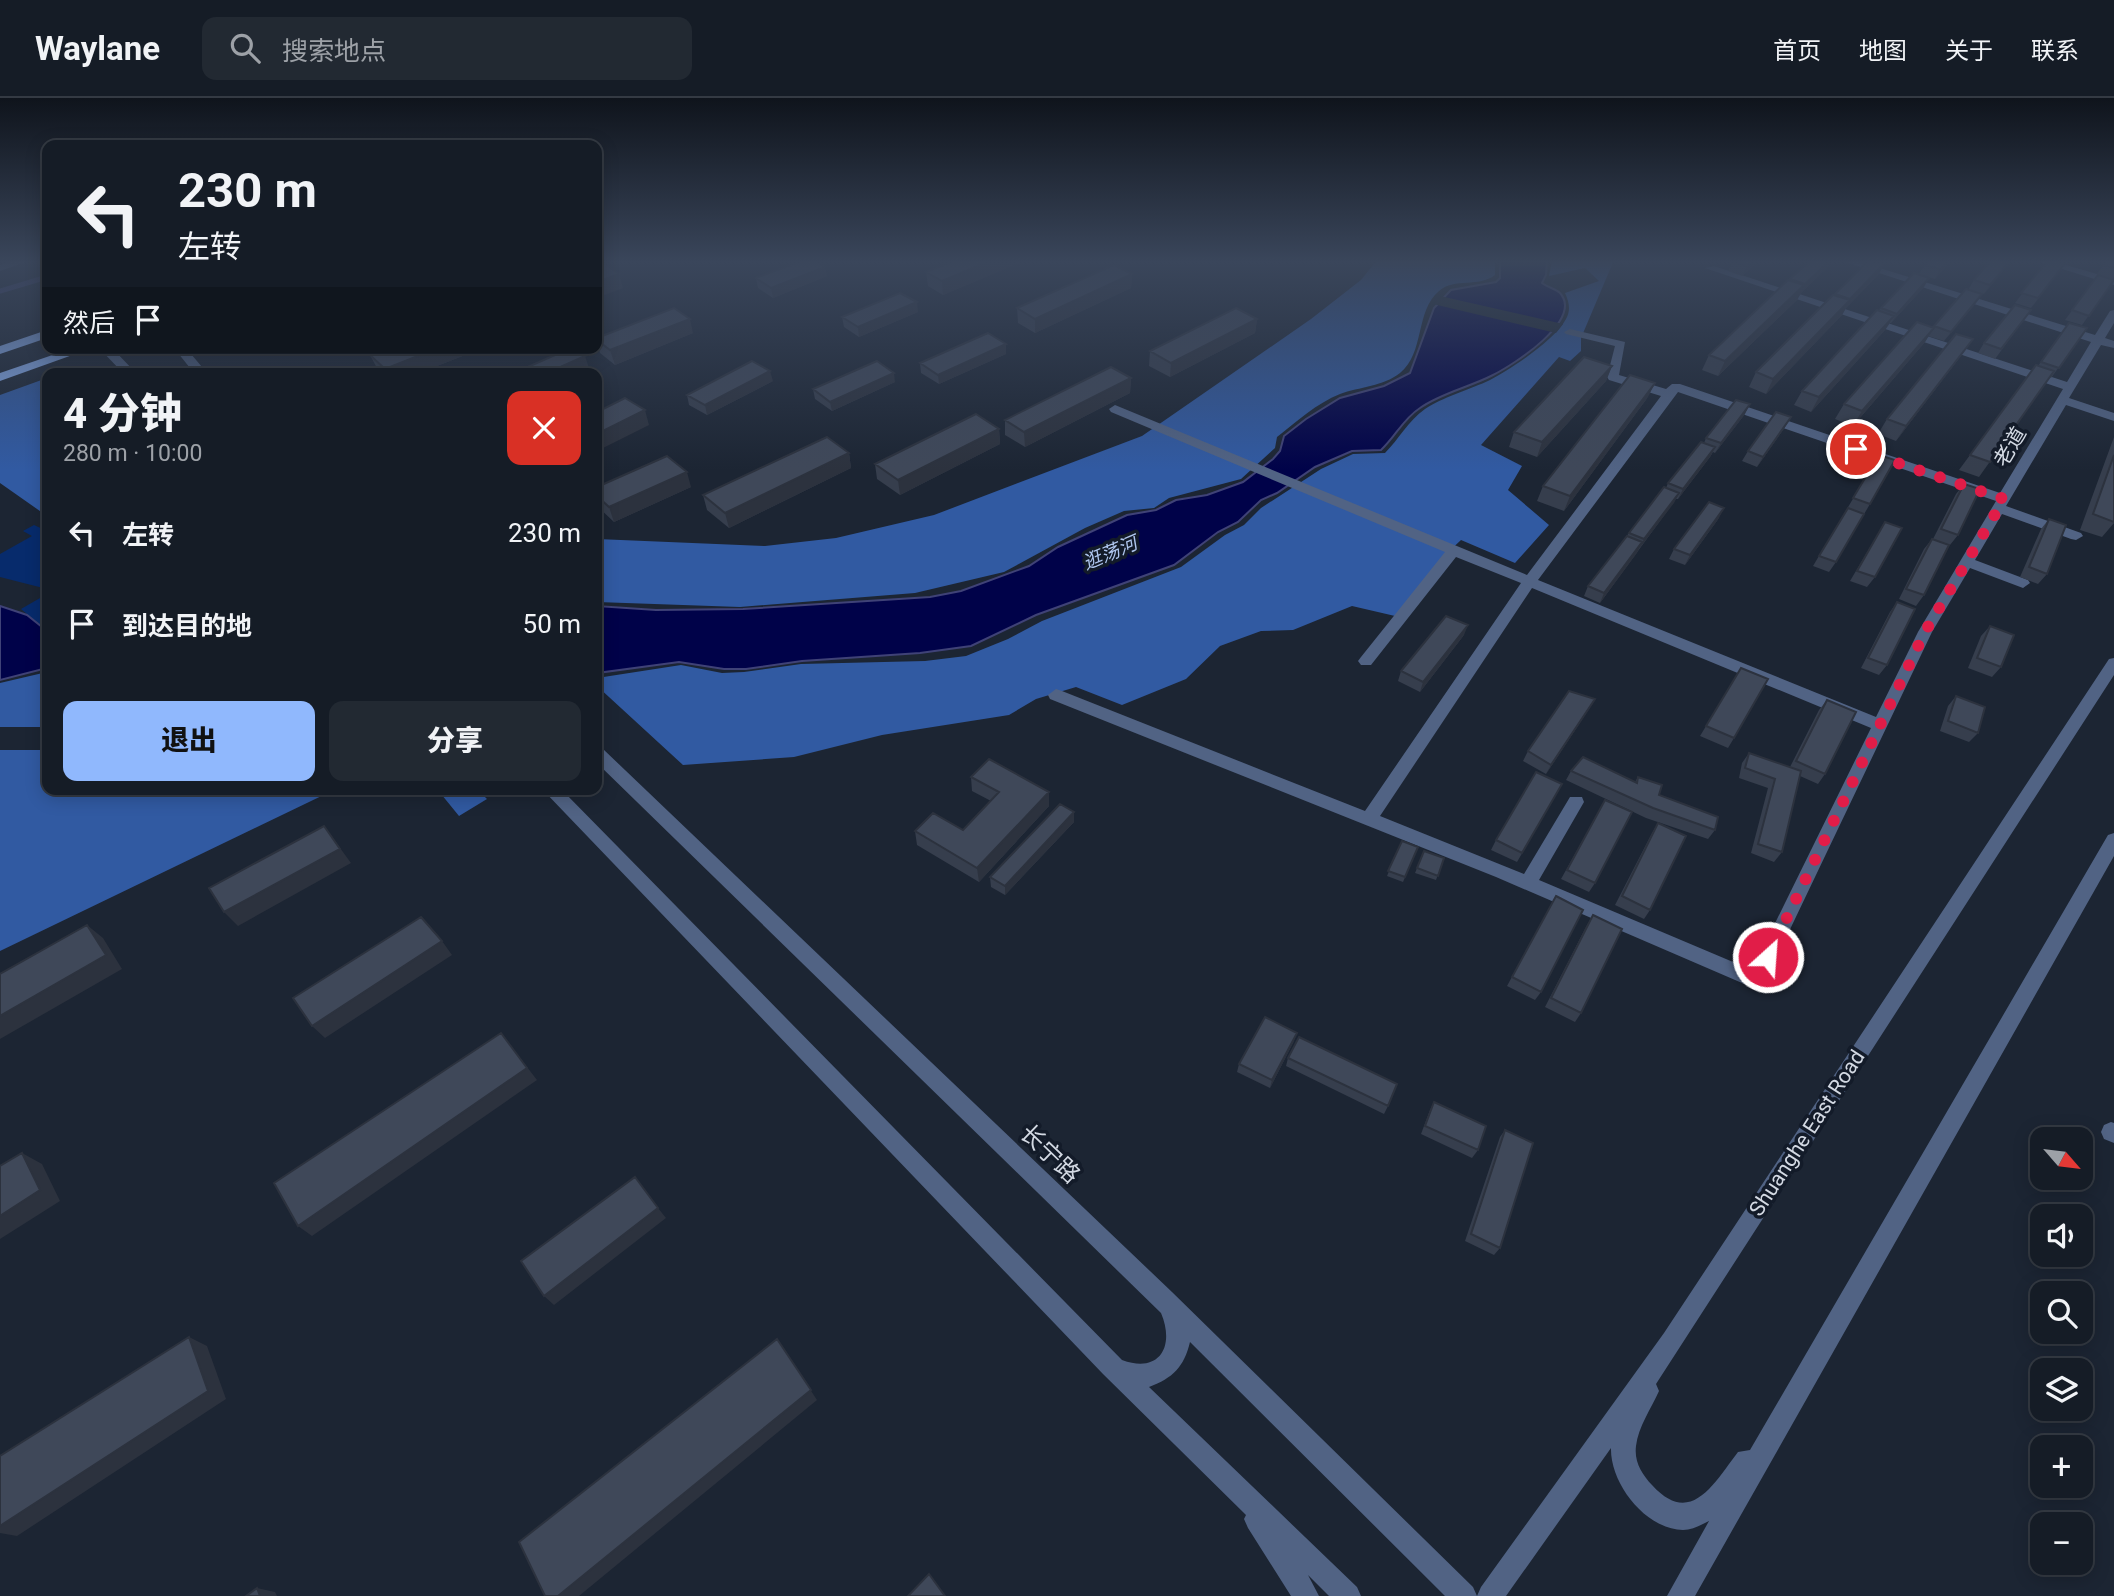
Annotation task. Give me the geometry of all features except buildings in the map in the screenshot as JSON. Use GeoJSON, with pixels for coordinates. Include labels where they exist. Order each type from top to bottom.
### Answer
{"type":"FeatureCollection","features":[{"type":"Feature","properties":{"kind":"highway"},"geometry":{"type":"LineString","coordinates":[[0,350],[42,336]]}},
{"type":"Feature","properties":{"kind":"highway"},"geometry":{"type":"LineString","coordinates":[[0,377],[68,354]]}},
{"type":"Feature","properties":{"kind":"street"},"geometry":{"type":"LineString","coordinates":[[1896,330],[2066,394],[2114,417]]}},
{"type":"Feature","properties":{"kind":"street"},"geometry":{"type":"LineString","coordinates":[[2066,330],[2114,345]]}},
{"type":"Feature","properties":{"kind":"street","name":"老道"},"geometry":{"type":"LineString","coordinates":[[1528,883],[1756,980],[1925,632],[2104,330]]}},
{"type":"Feature","properties":{"kind":"street"},"geometry":{"type":"LineString","coordinates":[[1570,332],[1621,344],[1614,377],[1668,394]]}},
{"type":"Feature","properties":{"kind":"street"},"geometry":{"type":"LineString","coordinates":[[111,354],[126,368]]}},
{"type":"Feature","properties":{"kind":"street"},"geometry":{"type":"LineString","coordinates":[[185,354],[197,368]]}},
{"type":"Feature","properties":{"kind":"street"},"geometry":{"type":"LineString","coordinates":[[1369,819],[1530,581],[1668,394],[1676,387],[2001,504],[2076,536]]}},
{"type":"Feature","properties":{"kind":"street"},"geometry":{"type":"LineString","coordinates":[[1115,409],[1213,452],[1880,725]]}},
{"type":"Feature","properties":{"kind":"street"},"geometry":{"type":"LineString","coordinates":[[1366,661],[1454,550]]}},
{"type":"Feature","properties":{"kind":"street"},"geometry":{"type":"LineString","coordinates":[[1966,562],[2023,583]]}},
{"type":"Feature","properties":{"kind":"street","name":"Shuanghe East Road"},"geometry":{"type":"LineString","coordinates":[[1490,1596],[1672,1340],[2114,663]]}},
{"type":"Feature","properties":{"kind":"street"},"geometry":{"type":"LineString","coordinates":[[1056,695],[1528,883],[1576,802]]}},
{"type":"Feature","properties":{"kind":"street","name":"长宁路"},"geometry":{"type":"LineString","coordinates":[[602,758],[1164,1300],[1464,1596]]}},
{"type":"Feature","properties":{"kind":"street"},"geometry":{"type":"LineString","coordinates":[[557,795],[1111,1366],[1348,1596]]}},
{"type":"Feature","properties":{"kind":"street"},"geometry":{"type":"LineString","coordinates":[[1680,1596],[2114,841]]}},
{"type":"Feature","properties":{"kind":"street"},"geometry":{"type":"LineString","coordinates":[[1111,1366],[1125,1374],[1140,1377],[1155,1374],[1167,1366],[1176,1353],[1179,1340],[1174,1313],[1164,1300]]}},
{"type":"Feature","properties":{"kind":"street"},"geometry":{"type":"LineString","coordinates":[[1672,1340],[1629,1426],[1622,1454],[1633,1483],[1646,1499],[1672,1514],[1692,1516],[1712,1504],[1777,1424]]}},
{"type":"Feature","properties":{"kind":"street"},"geometry":{"type":"LineString","coordinates":[[1240,1493],[1306,1596]]}},
{"type":"Feature","properties":{"kind":"shaded area"},"geometry":{"type":"Polygon","coordinates":[[[1295,330],[1421,330],[1413,355],[1400,373],[1379,384],[1340,394],[1315,408],[1277,437],[1275,448],[1241,479],[1169,498],[1154,508],[1124,511],[1085,528],[1004,572],[915,593],[740,607],[602,602],[602,539],[765,546],[836,538],[934,515],[1142,436],[1295,330]]]}},
{"type":"Feature","properties":{"kind":"shaded area"},"geometry":{"type":"Polygon","coordinates":[[[1557,330],[1584,330],[1581,351],[1570,361],[1559,357],[1481,445],[1522,466],[1508,490],[1549,525],[1515,563],[1461,540],[1444,556],[1395,616],[1352,606],[1293,630],[1261,631],[1220,646],[1186,679],[1122,705],[1076,687],[1036,699],[1009,715],[882,735],[794,757],[683,765],[602,691],[602,677],[681,665],[722,673],[801,664],[925,661],[966,656],[1008,639],[1042,621],[1181,567],[1225,535],[1244,525],[1261,508],[1321,469],[1353,454],[1385,453],[1425,409],[1490,380],[1543,345],[1557,330]]]}},
{"type":"Feature","properties":{"kind":"shaded area"},"geometry":{"type":"Polygon","coordinates":[[[42,380],[42,512],[0,483],[0,395],[42,380]]]}},
{"type":"Feature","properties":{"kind":"shaded area"},"geometry":{"type":"Polygon","coordinates":[[[34,525],[42,529],[42,588],[0,577],[0,554],[32,536],[23,531],[34,525]]]}},
{"type":"Feature","properties":{"kind":"shaded area"},"geometry":{"type":"Polygon","coordinates":[[[42,597],[42,627],[21,609],[42,597]]]}},
{"type":"Feature","properties":{"kind":"shaded area"},"geometry":{"type":"Polygon","coordinates":[[[42,673],[42,727],[0,727],[0,683],[42,673]]]}},
{"type":"Feature","properties":{"kind":"shaded area"},"geometry":{"type":"Polygon","coordinates":[[[0,750],[42,750],[42,795],[324,795],[0,951],[0,750]]]}},
{"type":"Feature","properties":{"kind":"shaded area"},"geometry":{"type":"Polygon","coordinates":[[[442,795],[483,795],[487,799],[459,816],[442,795]]]}},
{"type":"Feature","properties":{"kind":"water","name":"逛荡河"},"geometry":{"type":"Polygon","coordinates":[[[1426,330],[1553,330],[1529,352],[1493,375],[1437,398],[1420,408],[1381,450],[1352,451],[1315,467],[1277,493],[1261,500],[1238,522],[1218,532],[1174,565],[1036,615],[971,646],[920,653],[802,661],[746,669],[724,669],[679,662],[602,672],[602,606],[656,610],[743,609],[930,597],[961,591],[1029,566],[1058,547],[1127,515],[1156,510],[1176,500],[1207,495],[1243,482],[1273,459],[1280,451],[1284,436],[1306,419],[1340,398],[1384,386],[1410,373],[1426,330]]]}},
{"type":"Feature","properties":{"kind":"water"},"geometry":{"type":"Polygon","coordinates":[[[0,606],[27,615],[42,627],[42,669],[0,680],[0,606]]]}},
{"type":"Feature","properties":{"kind":"route"},"geometry":{"type":"LineString","coordinates":[[1768,957],[1925,632],[2004,499],[1856,449]]}}]}
